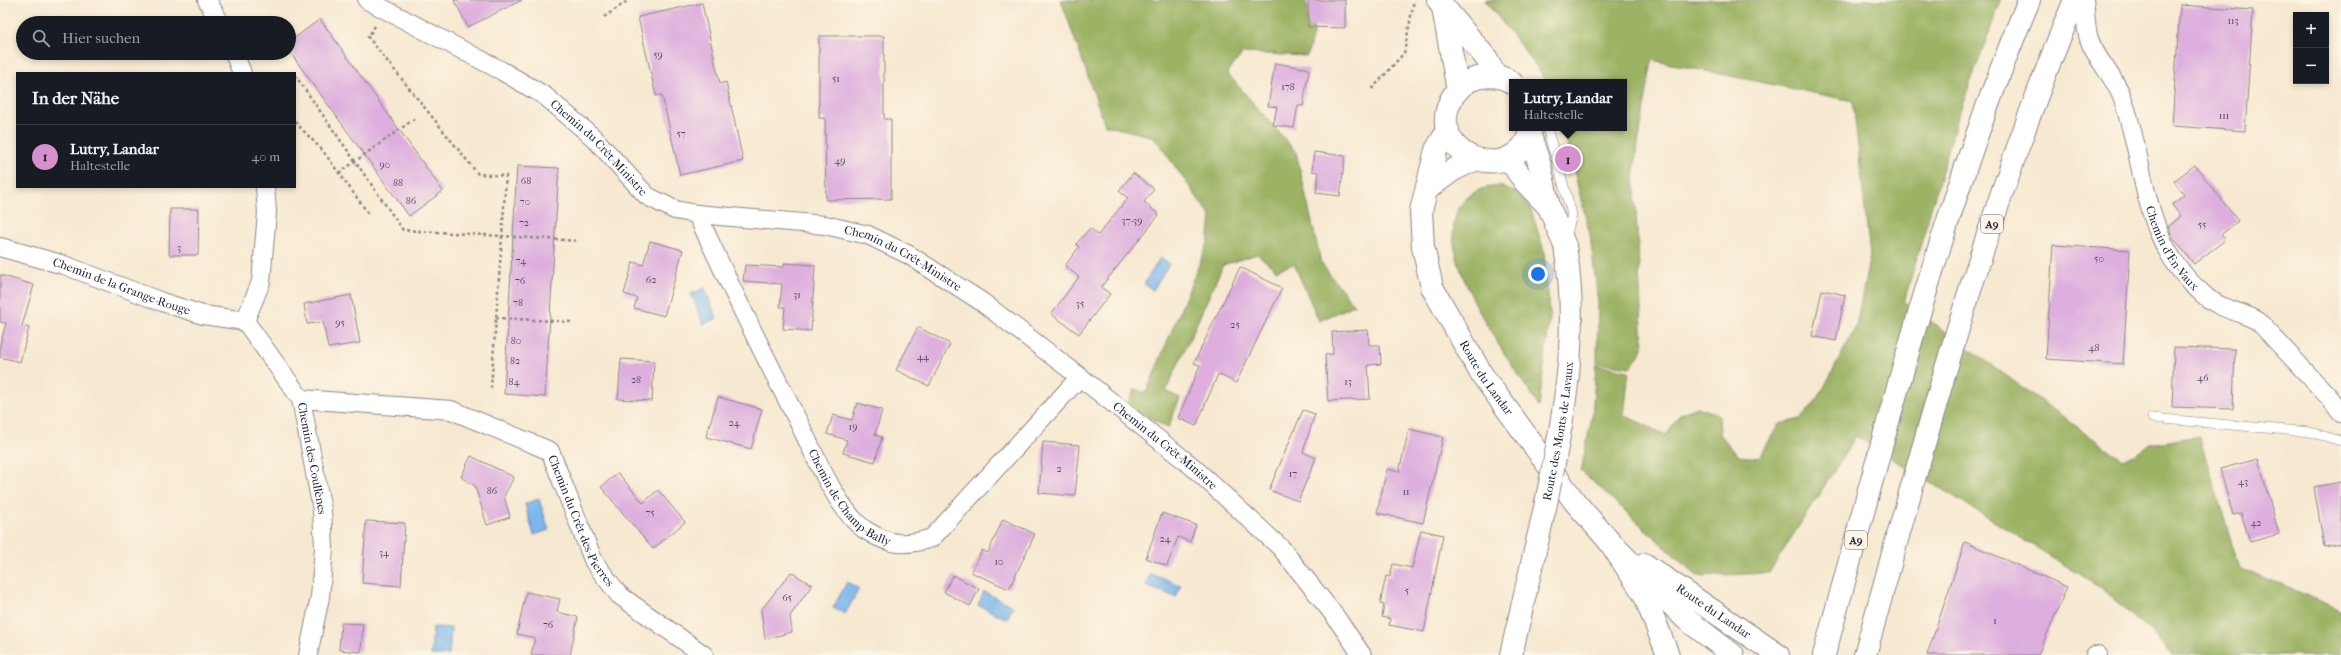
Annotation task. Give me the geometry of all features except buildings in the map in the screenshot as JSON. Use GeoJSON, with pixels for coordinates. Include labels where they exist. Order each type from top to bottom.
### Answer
{"type":"FeatureCollection","features":[{"type":"Feature","properties":{"kind":"main road","name":"A9"},"geometry":{"type":"LineString","coordinates":[[1824,655],[1922,302],[1958,188],[2029,0]]}},
{"type":"Feature","properties":{"kind":"main road","name":"A9"},"geometry":{"type":"LineString","coordinates":[[1865,655],[1926,436],[2007,180],[2075,0]]}},
{"type":"Feature","properties":{"kind":"main road"},"geometry":{"type":"LineString","coordinates":[[1440,3],[1504,80]]}},
{"type":"Feature","properties":{"kind":"main road"},"geometry":{"type":"LineString","coordinates":[[1440,3],[1458,90]]}},
{"type":"Feature","properties":{"kind":"main road"},"geometry":{"type":"LineString","coordinates":[[1504,80],[1482,76],[1469,81],[1458,90],[1448,109],[1448,130],[1453,143],[1462,153],[1474,160],[1491,162],[1508,158],[1524,144],[1535,131]]}},
{"type":"Feature","properties":{"kind":"main road","name":"Route du Landar"},"geometry":{"type":"LineString","coordinates":[[1448,130],[1436,150],[1428,189],[1421,211],[1423,246],[1432,287],[1482,375],[1575,502],[1609,541],[1686,619],[1732,655]]}},
{"type":"Feature","properties":{"kind":"main road","name":"Route des Monts de Lavaux"},"geometry":{"type":"LineString","coordinates":[[1511,655],[1546,503],[1565,409],[1572,329],[1569,272],[1565,246],[1549,207],[1540,166],[1536,131]]}},
{"type":"Feature","properties":{"kind":"main road","name":"Route des Monts de Lavaux"},"geometry":{"type":"LineString","coordinates":[[1508,158],[1524,181],[1549,207]]}},
{"type":"Feature","properties":{"kind":"main road"},"geometry":{"type":"LineString","coordinates":[[1428,189],[1453,170],[1474,160]]}},
{"type":"Feature","properties":{"kind":"main road"},"geometry":{"type":"LineString","coordinates":[[1609,541],[1644,594],[1668,655]]}},
{"type":"Feature","properties":{"kind":"main road","name":"Route du Landar"},"geometry":{"type":"LineString","coordinates":[[1609,541],[1757,648],[1778,655]]}},
{"type":"Feature","properties":{"kind":"main road"},"geometry":{"type":"LineString","coordinates":[[1732,655],[1748,653],[1757,648]]}},
{"type":"Feature","properties":{"kind":"street"},"geometry":{"type":"LineString","coordinates":[[207,0],[216,16]]}},
{"type":"Feature","properties":{"kind":"street","name":"Chemin du Crêt-Ministre"},"geometry":{"type":"LineString","coordinates":[[368,0],[502,71],[545,96],[594,138],[647,196],[675,210],[698,214],[825,225],[868,235],[909,255],[982,302],[1080,377],[1193,467],[1281,548],[1335,616],[1362,655]]}},
{"type":"Feature","properties":{"kind":"street","name":"Chemin d'En-Vaux"},"geometry":{"type":"LineString","coordinates":[[2084,0],[2089,39],[2122,96],[2155,226],[2171,260],[2204,295],[2223,308],[2244,314],[2258,321],[2329,397],[2341,413]]}},
{"type":"Feature","properties":{"kind":"street"},"geometry":{"type":"LineString","coordinates":[[237,60],[242,72]]}},
{"type":"Feature","properties":{"kind":"street"},"geometry":{"type":"LineString","coordinates":[[245,321],[261,282],[267,212],[264,188]]}},
{"type":"Feature","properties":{"kind":"street","name":"Chemin de Champ-Bally"},"geometry":{"type":"LineString","coordinates":[[698,214],[734,296],[838,499],[866,530],[891,543],[912,544],[932,538],[1080,377]]}},
{"type":"Feature","properties":{"kind":"street","name":"Chemin de la Grange-Rouge"},"geometry":{"type":"LineString","coordinates":[[0,247],[64,265],[162,302],[203,315],[245,321]]}},
{"type":"Feature","properties":{"kind":"street","name":"Chemin des Coullènes"},"geometry":{"type":"LineString","coordinates":[[245,321],[301,399],[322,510],[324,548],[320,597],[308,655]]}},
{"type":"Feature","properties":{"kind":"street","name":"Chemin du Crêt-des-Pierres"},"geometry":{"type":"LineString","coordinates":[[301,399],[451,410],[550,452],[594,562],[619,595],[704,655]]}},
{"type":"Feature","properties":{"kind":"lane"},"geometry":{"type":"LineString","coordinates":[[1536,131],[1564,186],[1572,214],[1565,246]]}},
{"type":"Feature","properties":{"kind":"lane"},"geometry":{"type":"LineString","coordinates":[[2152,418],[2310,432],[2341,441]]}},
{"type":"Feature","properties":{"kind":"path"},"geometry":{"type":"LineString","coordinates":[[604,17],[629,0]]}},
{"type":"Feature","properties":{"kind":"path"},"geometry":{"type":"LineString","coordinates":[[1372,89],[1404,53],[1414,0]]}},
{"type":"Feature","properties":{"kind":"path"},"geometry":{"type":"LineString","coordinates":[[379,20],[368,37],[478,174],[506,176],[491,388]]}},
{"type":"Feature","properties":{"kind":"path"},"geometry":{"type":"LineString","coordinates":[[296,76],[403,230],[578,241]]}},
{"type":"Feature","properties":{"kind":"path"},"geometry":{"type":"LineString","coordinates":[[339,173],[354,160],[414,118]]}},
{"type":"Feature","properties":{"kind":"path"},"geometry":{"type":"LineString","coordinates":[[296,123],[323,151],[368,213]]}},
{"type":"Feature","properties":{"kind":"path"},"geometry":{"type":"LineString","coordinates":[[496,318],[573,322]]}},
{"type":"Feature","properties":{"kind":"green space"},"geometry":{"type":"Polygon","coordinates":[[[1061,0],[1305,0],[1314,31],[1307,56],[1243,53],[1227,73],[1296,152],[1321,263],[1354,305],[1319,321],[1294,264],[1276,270],[1257,254],[1223,265],[1166,391],[1180,398],[1168,428],[1127,405],[1135,389],[1146,393],[1208,243],[1211,217],[1154,137],[1105,125],[1061,0]]]}},
{"type":"Feature","properties":{"kind":"green space"},"geometry":{"type":"Polygon","coordinates":[[[1485,0],[2001,0],[1958,116],[1904,302],[2123,460],[2151,444],[2199,436],[2240,570],[2261,576],[2341,610],[2341,655],[2172,655],[2146,627],[2097,585],[1856,436],[1769,573],[1697,576],[1581,471],[1592,416],[1596,365],[1629,371],[1624,415],[1666,435],[1680,414],[1697,407],[1719,415],[1720,434],[1738,456],[1759,458],[1779,424],[1801,419],[1819,397],[1856,327],[1870,255],[1853,101],[1652,60],[1634,169],[1643,349],[1631,367],[1597,363],[1598,303],[1590,234],[1564,131],[1627,131],[1627,79],[1544,79],[1540,71],[1485,0]]]}},
{"type":"Feature","properties":{"kind":"green space"},"geometry":{"type":"Polygon","coordinates":[[[1500,186],[1516,193],[1530,207],[1544,251],[1550,314],[1539,407],[1490,330],[1472,297],[1459,264],[1453,233],[1459,208],[1479,190],[1500,186]]]}},
{"type":"Feature","properties":{"kind":"water"},"geometry":{"type":"Polygon","coordinates":[[[1160,258],[1169,264],[1153,290],[1144,284],[1160,258]]]}},
{"type":"Feature","properties":{"kind":"water"},"geometry":{"type":"Polygon","coordinates":[[[705,288],[717,319],[703,324],[691,294],[705,288]]]}},
{"type":"Feature","properties":{"kind":"water"},"geometry":{"type":"Polygon","coordinates":[[[539,499],[549,530],[534,535],[525,504],[539,499]]]}},
{"type":"Feature","properties":{"kind":"water"},"geometry":{"type":"Polygon","coordinates":[[[1150,574],[1181,585],[1176,597],[1146,586],[1150,574]]]}},
{"type":"Feature","properties":{"kind":"water"},"geometry":{"type":"Polygon","coordinates":[[[847,582],[859,589],[845,614],[833,608],[847,582]]]}},
{"type":"Feature","properties":{"kind":"water"},"geometry":{"type":"Polygon","coordinates":[[[984,592],[1013,606],[1007,619],[978,605],[984,592]]]}},
{"type":"Feature","properties":{"kind":"water"},"geometry":{"type":"Polygon","coordinates":[[[433,627],[451,628],[449,655],[431,655],[433,627]]]}},
{"type":"Feature","properties":{"kind":"place","name":"Lutry, Landar"},"geometry":{"type":"Point","coordinates":[1568,159]}}]}
